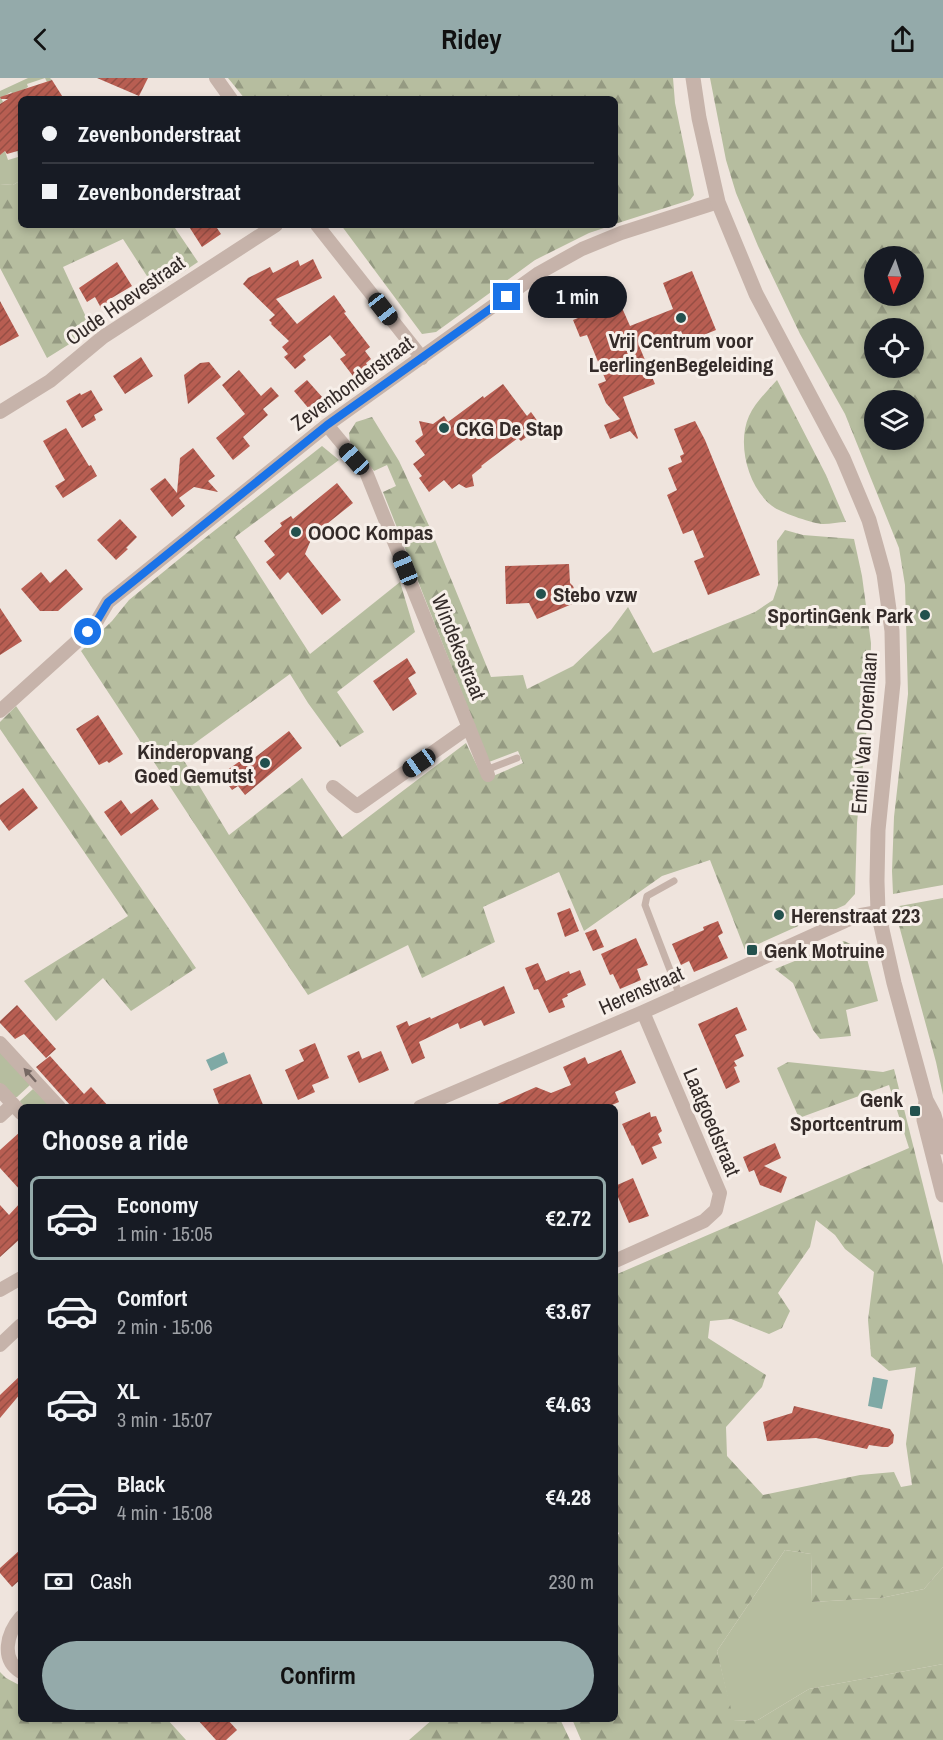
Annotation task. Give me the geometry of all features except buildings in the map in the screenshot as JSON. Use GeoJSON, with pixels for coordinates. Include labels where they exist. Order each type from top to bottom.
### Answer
{"type":"FeatureCollection","features":[{"type":"Feature","properties":{"kind":"street"},"geometry":{"type":"LineString","coordinates":[[216,78],[229,96]]}},
{"type":"Feature","properties":{"kind":"street","name":"Emiel Van Dorenlaan"},"geometry":{"type":"LineString","coordinates":[[693,78],[699,118],[718,202],[756,294],[843,458],[869,520],[884,574],[892,631],[893,683],[878,830],[878,912],[891,972],[926,1100],[934,1115],[943,1147]]}},
{"type":"Feature","properties":{"kind":"street","name":"Zevenbonderstraat"},"geometry":{"type":"LineString","coordinates":[[0,711],[94,626],[108,602],[327,425],[539,273],[582,249],[621,233],[718,202]]}},
{"type":"Feature","properties":{"kind":"street","name":"Oude Hoevestraat"},"geometry":{"type":"LineString","coordinates":[[0,412],[50,381],[103,337],[271,228]]}},
{"type":"Feature","properties":{"kind":"street"},"geometry":{"type":"LineString","coordinates":[[319,228],[422,358]]}},
{"type":"Feature","properties":{"kind":"street","name":"Windekestraat"},"geometry":{"type":"LineString","coordinates":[[327,425],[366,472],[487,772]]}},
{"type":"Feature","properties":{"kind":"street","name":"Windekestraat"},"geometry":{"type":"LineString","coordinates":[[333,787],[357,806],[469,728]]}},
{"type":"Feature","properties":{"kind":"street","name":"Herenstraat"},"geometry":{"type":"LineString","coordinates":[[427,1104],[680,996],[845,921],[878,912]]}},
{"type":"Feature","properties":{"kind":"street","name":"Laatgoedstraat"},"geometry":{"type":"LineString","coordinates":[[618,1260],[704,1221],[717,1210],[720,1193],[643,1012]]}},
{"type":"Feature","properties":{"kind":"street"},"geometry":{"type":"LineString","coordinates":[[0,1043],[56,1104]]}},
{"type":"Feature","properties":{"kind":"street"},"geometry":{"type":"LineString","coordinates":[[0,1090],[17,1109],[0,1116]]}},
{"type":"Feature","properties":{"kind":"street","name":"Emiel Van Dorenlaan"},"geometry":{"type":"LineString","coordinates":[[926,1100],[924,1120],[942,1185]]}},
{"type":"Feature","properties":{"kind":"street"},"geometry":{"type":"LineString","coordinates":[[0,1290],[18,1280]]}},
{"type":"Feature","properties":{"kind":"street"},"geometry":{"type":"LineString","coordinates":[[0,1345],[18,1328]]}},
{"type":"Feature","properties":{"kind":"street"},"geometry":{"type":"LineString","coordinates":[[18,1621],[9,1634],[6,1647],[9,1660],[18,1671]]}},
{"type":"Feature","properties":{"kind":"lane"},"geometry":{"type":"LineString","coordinates":[[487,772],[518,758]]}},
{"type":"Feature","properties":{"kind":"lane"},"geometry":{"type":"LineString","coordinates":[[674,881],[647,896],[645,905],[680,996]]}},
{"type":"Feature","properties":{"kind":"green space"},"geometry":{"type":"Polygon","coordinates":[[[28,78],[45,78],[27,84],[28,87],[14,95],[11,92],[1,98],[3,102],[0,104],[0,91],[28,78]]]}},
{"type":"Feature","properties":{"kind":"green space"},"geometry":{"type":"Polygon","coordinates":[[[228,78],[673,78],[675,103],[694,195],[690,200],[618,223],[618,96],[243,96],[228,78]]]}},
{"type":"Feature","properties":{"kind":"green space","name":"SportinGenk Park"},"geometry":{"type":"Polygon","coordinates":[[[710,78],[943,78],[943,885],[893,894],[894,817],[908,694],[905,585],[899,548],[845,414],[800,334],[758,246],[736,193],[726,160],[710,78]]]}},
{"type":"Feature","properties":{"kind":"green space"},"geometry":{"type":"Polygon","coordinates":[[[5,151],[8,160],[18,157],[18,182],[13,185],[0,184],[0,153],[5,151]]]}},
{"type":"Feature","properties":{"kind":"green space"},"geometry":{"type":"Polygon","coordinates":[[[18,182],[18,228],[175,228],[198,262],[156,290],[123,239],[63,267],[92,330],[47,358],[0,268],[0,184],[13,185],[18,182]]]}},
{"type":"Feature","properties":{"kind":"green space"},"geometry":{"type":"Polygon","coordinates":[[[343,228],[604,228],[535,260],[436,332],[422,334],[343,228]]]}},
{"type":"Feature","properties":{"kind":"green space"},"geometry":{"type":"Polygon","coordinates":[[[777,380],[826,475],[846,522],[819,524],[779,510],[758,491],[752,479],[745,453],[745,428],[754,406],[777,380]]]}},
{"type":"Feature","properties":{"kind":"green space"},"geometry":{"type":"Polygon","coordinates":[[[372,417],[399,461],[431,530],[491,677],[523,675],[527,689],[573,666],[611,630],[628,607],[653,653],[755,612],[773,600],[778,585],[777,541],[785,530],[803,535],[854,539],[862,576],[871,643],[870,697],[857,823],[855,894],[845,905],[745,950],[710,860],[662,876],[584,931],[559,872],[483,907],[495,942],[422,978],[408,945],[308,995],[81,651],[112,621],[129,600],[322,446],[339,460],[235,537],[310,654],[400,582],[415,632],[337,692],[364,732],[340,747],[290,674],[180,754],[229,835],[302,778],[342,837],[466,743],[484,780],[523,763],[518,751],[489,762],[383,492],[396,486],[387,465],[374,471],[350,442],[349,433],[356,422],[372,417]]]}},
{"type":"Feature","properties":{"kind":"green space"},"geometry":{"type":"Polygon","coordinates":[[[16,706],[196,968],[131,1011],[103,978],[56,1021],[24,981],[128,916],[0,729],[0,722],[16,706]]]}},
{"type":"Feature","properties":{"kind":"green space"},"geometry":{"type":"Polygon","coordinates":[[[943,898],[943,1095],[894,907],[943,898]]]}},
{"type":"Feature","properties":{"kind":"green space"},"geometry":{"type":"Polygon","coordinates":[[[844,941],[865,951],[878,1001],[846,1010],[851,1036],[820,1039],[813,1030],[793,983],[775,969],[844,941]]]}},
{"type":"Feature","properties":{"kind":"green space"},"geometry":{"type":"Polygon","coordinates":[[[0,1047],[30,1085],[17,1097],[12,1097],[0,1083],[0,1047]]]}},
{"type":"Feature","properties":{"kind":"green space"},"geometry":{"type":"Polygon","coordinates":[[[788,1062],[883,1072],[894,1069],[943,1265],[943,1567],[924,1589],[881,1598],[812,1602],[811,1554],[785,1550],[717,1651],[734,1721],[758,1720],[809,1689],[943,1664],[943,1740],[581,1740],[573,1722],[618,1722],[618,1274],[909,1148],[889,1085],[799,1118],[777,1068],[788,1062]],[[816,1220],[810,1247],[778,1293],[790,1311],[782,1328],[769,1334],[731,1319],[710,1321],[708,1338],[766,1375],[762,1387],[726,1427],[727,1456],[763,1495],[860,1475],[894,1472],[901,1487],[912,1485],[906,1444],[916,1367],[889,1371],[871,1356],[868,1320],[874,1272],[845,1249],[835,1235],[816,1220]]]}},
{"type":"Feature","properties":{"kind":"green space"},"geometry":{"type":"Polygon","coordinates":[[[33,1089],[50,1104],[21,1104],[20,1101],[33,1089]]]}},
{"type":"Feature","properties":{"kind":"green space"},"geometry":{"type":"Polygon","coordinates":[[[785,1550],[811,1554],[812,1602],[881,1598],[924,1589],[943,1567],[943,1664],[809,1689],[758,1720],[733,1721],[717,1651],[785,1550]]]}},
{"type":"Feature","properties":{"kind":"green space"},"geometry":{"type":"Polygon","coordinates":[[[0,1672],[18,1684],[18,1722],[170,1722],[186,1740],[0,1740],[0,1672]]]}},
{"type":"Feature","properties":{"kind":"green space"},"geometry":{"type":"Polygon","coordinates":[[[430,1722],[561,1722],[570,1740],[409,1740],[430,1722]]]}},
{"type":"Feature","properties":{"kind":"water"},"geometry":{"type":"Polygon","coordinates":[[[224,1052],[228,1063],[211,1071],[206,1060],[224,1052]]]}},
{"type":"Feature","properties":{"kind":"water"},"geometry":{"type":"Polygon","coordinates":[[[873,1377],[888,1380],[882,1409],[868,1406],[873,1377]]]}},
{"type":"Feature","properties":{"kind":"place","name":"Vrij Centrum voor LeerlingenBegeleiding"},"geometry":{"type":"Point","coordinates":[681,318]}},
{"type":"Feature","properties":{"kind":"place","name":"CKG De Stap"},"geometry":{"type":"Point","coordinates":[444,428]}},
{"type":"Feature","properties":{"kind":"place","name":"OOOC Kompas"},"geometry":{"type":"Point","coordinates":[296,532]}},
{"type":"Feature","properties":{"kind":"place","name":"Stebo vzw"},"geometry":{"type":"Point","coordinates":[541,594]}},
{"type":"Feature","properties":{"kind":"place","name":"SportinGenk Park"},"geometry":{"type":"Point","coordinates":[925,615]}},
{"type":"Feature","properties":{"kind":"place","name":"Kinderopvang Goed Gemutst"},"geometry":{"type":"Point","coordinates":[265,763]}},
{"type":"Feature","properties":{"kind":"place","name":"Herenstraat 223"},"geometry":{"type":"Point","coordinates":[779,915]}},
{"type":"Feature","properties":{"kind":"place","name":"Genk Motruine"},"geometry":{"type":"Point","coordinates":[752,950]}},
{"type":"Feature","properties":{"kind":"place","name":"Genk Sportcentrum"},"geometry":{"type":"Point","coordinates":[915,1111]}},
{"type":"Feature","properties":{"kind":"route"},"geometry":{"type":"LineString","coordinates":[[88,632],[108,602],[327,425],[507,297]]}}]}
